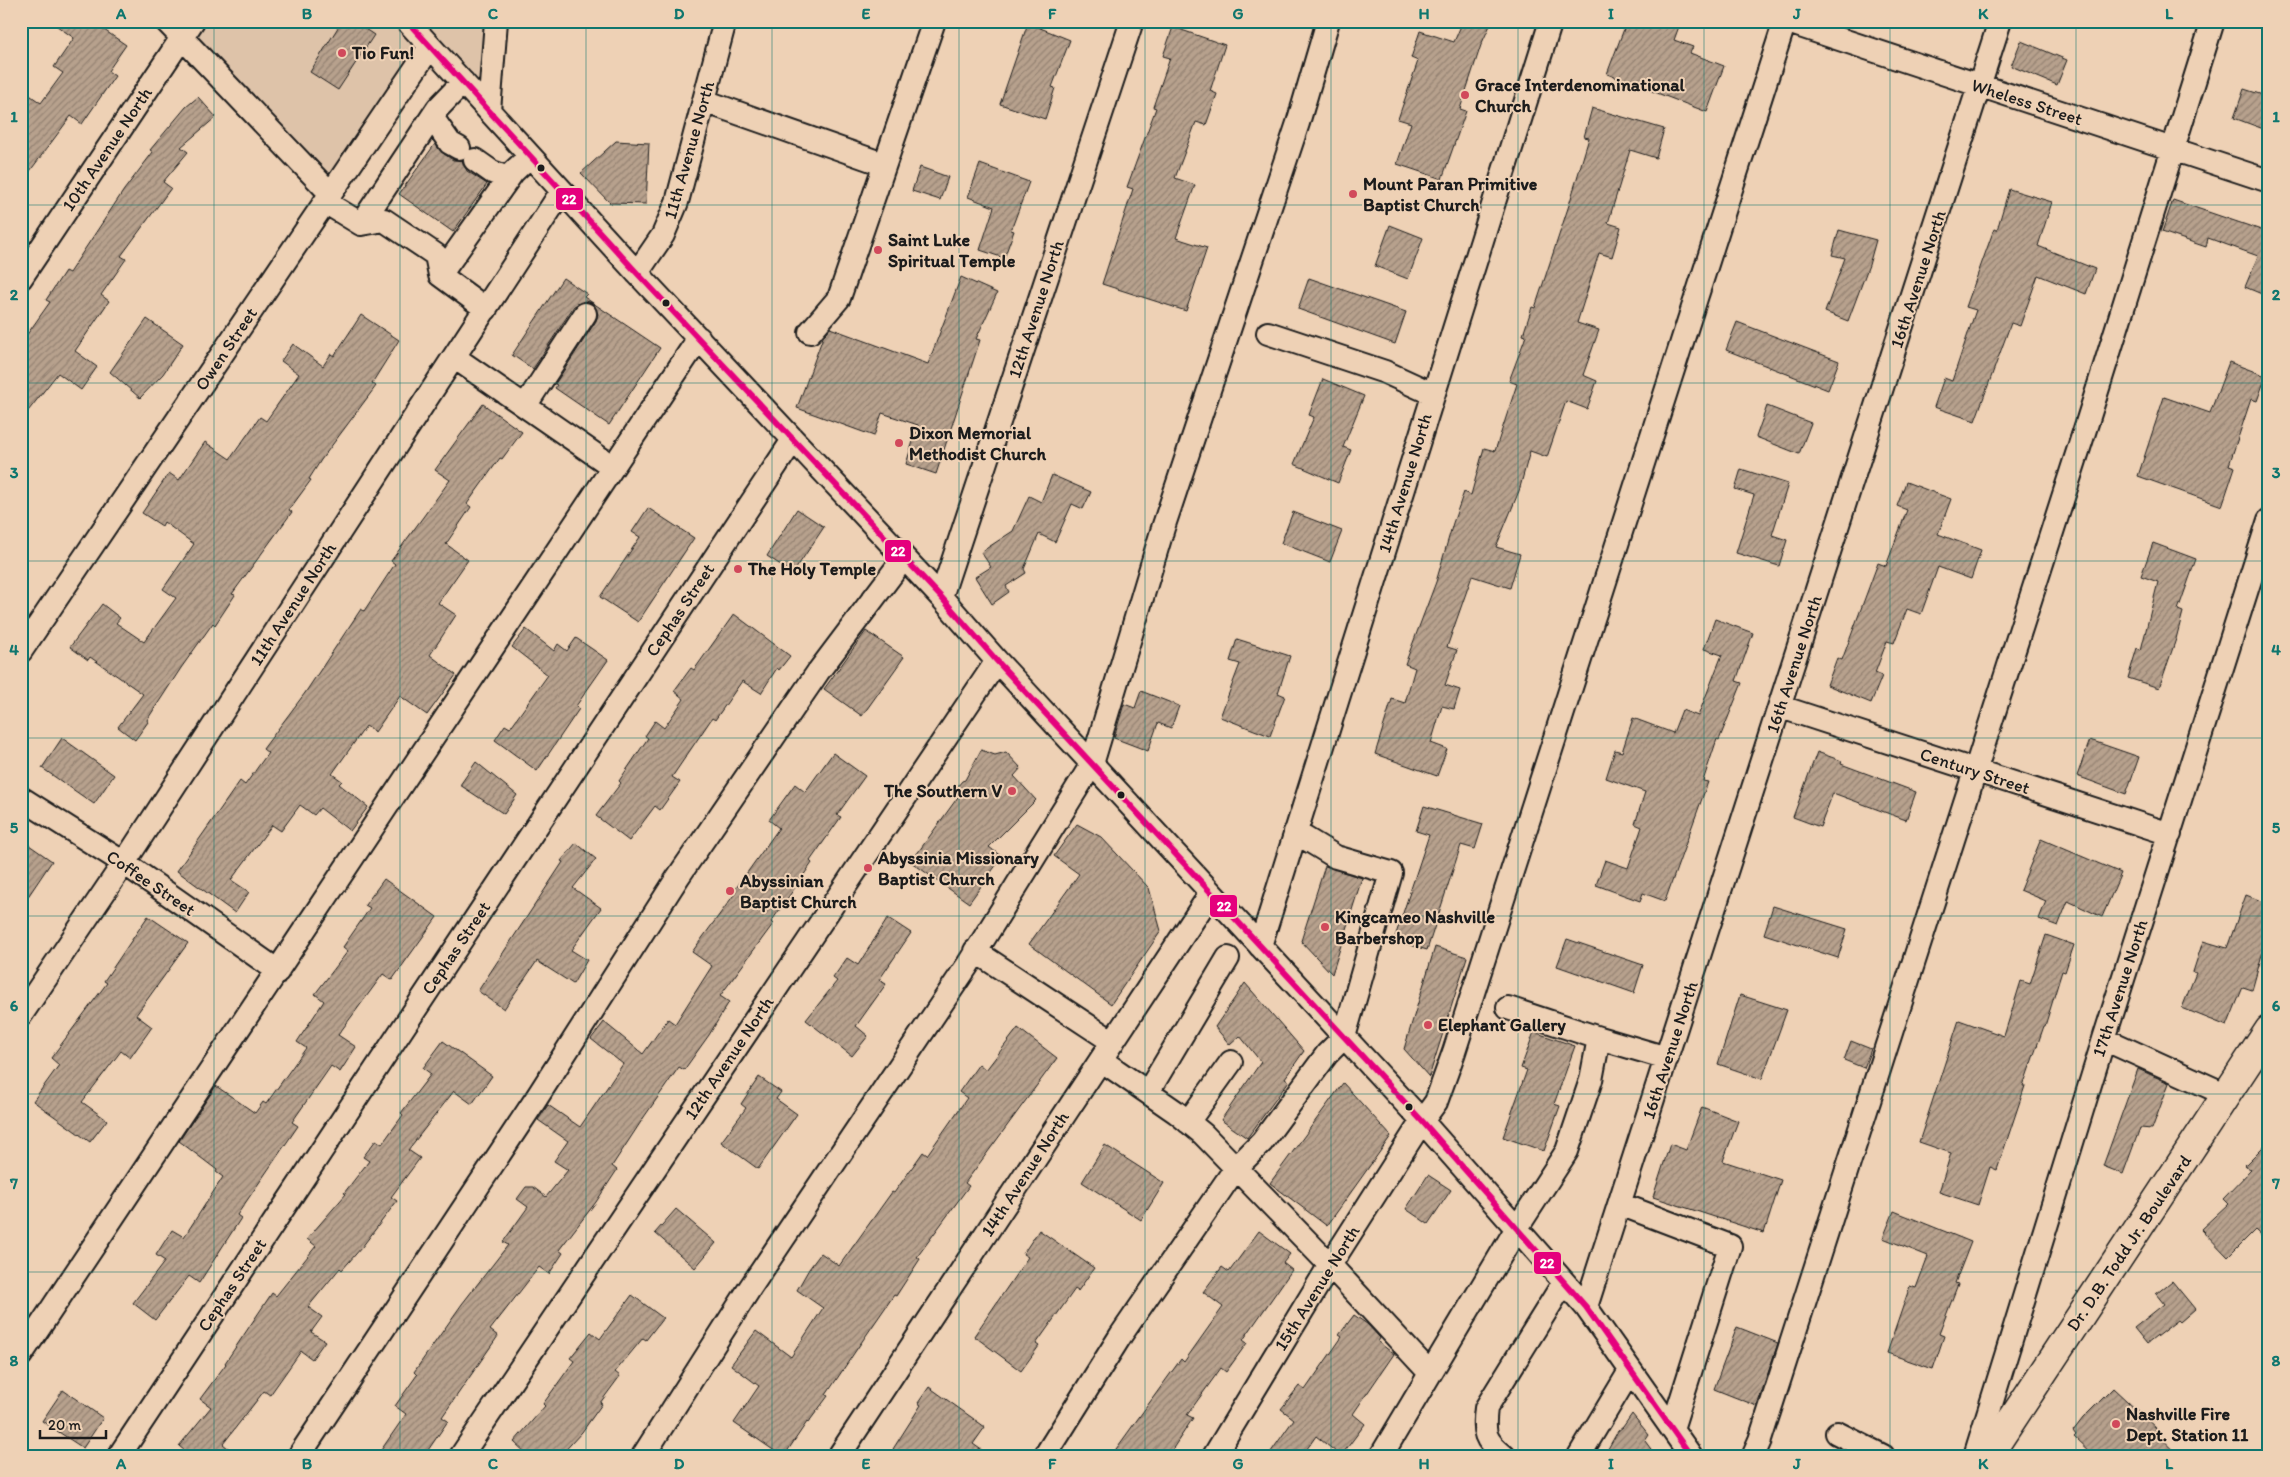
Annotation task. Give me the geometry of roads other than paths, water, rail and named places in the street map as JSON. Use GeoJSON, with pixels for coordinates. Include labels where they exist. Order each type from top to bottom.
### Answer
{"type":"FeatureCollection","features":[{"type":"Feature","properties":{"kind":"main road","name":"Dr. D.B. Todd Jr. Boulevard"},"geometry":{"type":"LineString","coordinates":[[1988,1456],[2269,1030]]}},
{"type":"Feature","properties":{"kind":"street"},"geometry":{"type":"LineString","coordinates":[[166,21],[187,29],[328,198],[361,224],[384,220],[436,255],[440,275],[486,309]]}},
{"type":"Feature","properties":{"kind":"street"},"geometry":{"type":"LineString","coordinates":[[406,21],[1422,1121],[1586,1306],[1691,1456]]}},
{"type":"Feature","properties":{"kind":"street"},"geometry":{"type":"LineString","coordinates":[[489,111],[496,21]]}},
{"type":"Feature","properties":{"kind":"street"},"geometry":{"type":"LineString","coordinates":[[810,332],[839,298],[934,21]]}},
{"type":"Feature","properties":{"kind":"street","name":"12th Avenue North"},"geometry":{"type":"LineString","coordinates":[[940,597],[1132,21]]}},
{"type":"Feature","properties":{"kind":"street"},"geometry":{"type":"LineString","coordinates":[[643,1456],[750,1288],[975,952],[1092,764],[1163,528],[1295,132],[1328,21]]}},
{"type":"Feature","properties":{"kind":"street","name":"14th Avenue North"},"geometry":{"type":"LineString","coordinates":[[1260,946],[1551,21]]}},
{"type":"Feature","properties":{"kind":"street","name":"Wheless Street"},"geometry":{"type":"LineString","coordinates":[[1785,21],[2269,181]]}},
{"type":"Feature","properties":{"kind":"street","name":"15th Avenue North"},"geometry":{"type":"LineString","coordinates":[[1214,1456],[1330,1265],[1436,1102],[1460,1034],[1785,21]]}},
{"type":"Feature","properties":{"kind":"street","name":"16th Avenue North"},"geometry":{"type":"LineString","coordinates":[[1586,1306],[2000,21]]}},
{"type":"Feature","properties":{"kind":"street"},"geometry":{"type":"LineString","coordinates":[[1753,1456],[1760,1440],[1976,771],[2174,150],[2213,21]]}},
{"type":"Feature","properties":{"kind":"street","name":"11th Avenue North"},"geometry":{"type":"LineString","coordinates":[[637,273],[663,235],[677,202],[723,25]]}},
{"type":"Feature","properties":{"kind":"street","name":"10th Avenue North"},"geometry":{"type":"LineString","coordinates":[[21,278],[187,29]]}},
{"type":"Feature","properties":{"kind":"street","name":"Owen Street"},"geometry":{"type":"LineString","coordinates":[[21,651],[430,47]]}},
{"type":"Feature","properties":{"kind":"street"},"geometry":{"type":"LineString","coordinates":[[361,224],[438,108],[463,82]]}},
{"type":"Feature","properties":{"kind":"street"},"geometry":{"type":"LineString","coordinates":[[704,101],[884,164]]}},
{"type":"Feature","properties":{"kind":"street"},"geometry":{"type":"LineString","coordinates":[[432,117],[450,143],[492,172],[508,178]]}},
{"type":"Feature","properties":{"kind":"street"},"geometry":{"type":"LineString","coordinates":[[440,275],[508,178],[530,156]]}},
{"type":"Feature","properties":{"kind":"street","name":"11th Avenue North"},"geometry":{"type":"LineString","coordinates":[[21,1015],[124,863],[562,191]]}},
{"type":"Feature","properties":{"kind":"street"},"geometry":{"type":"LineString","coordinates":[[525,406],[585,314]]}},
{"type":"Feature","properties":{"kind":"street"},"geometry":{"type":"LineString","coordinates":[[1268,333],[1385,372],[1433,394]]}},
{"type":"Feature","properties":{"kind":"street"},"geometry":{"type":"LineString","coordinates":[[21,1355],[699,338]]}},
{"type":"Feature","properties":{"kind":"street"},"geometry":{"type":"LineString","coordinates":[[454,357],[613,467]]}},
{"type":"Feature","properties":{"kind":"street","name":"Cephas Street"},"geometry":{"type":"LineString","coordinates":[[119,1456],[793,440]]}},
{"type":"Feature","properties":{"kind":"street","name":"17th Avenue North"},"geometry":{"type":"LineString","coordinates":[[1975,1456],[2104,1038],[2269,520]]}},
{"type":"Feature","properties":{"kind":"street"},"geometry":{"type":"LineString","coordinates":[[299,1456],[534,1102],[678,877],[818,672],[904,558]]}},
{"type":"Feature","properties":{"kind":"street","name":"12th Avenue North"},"geometry":{"type":"LineString","coordinates":[[461,1456],[997,661]]}},
{"type":"Feature","properties":{"kind":"street","name":"Century Street"},"geometry":{"type":"LineString","coordinates":[[1780,708],[2170,834]]}},
{"type":"Feature","properties":{"kind":"street","name":"Coffee Street"},"geometry":{"type":"LineString","coordinates":[[21,798],[124,863],[278,971]]}},
{"type":"Feature","properties":{"kind":"street"},"geometry":{"type":"LineString","coordinates":[[1045,1456],[1121,1335],[1235,1169],[1262,1142],[1327,1054],[1344,1037],[1391,873],[1336,857],[1296,832]]}},
{"type":"Feature","properties":{"kind":"street","name":"14th Avenue North"},"geometry":{"type":"LineString","coordinates":[[839,1456],[1211,893]]}},
{"type":"Feature","properties":{"kind":"street"},"geometry":{"type":"LineString","coordinates":[[975,952],[1107,1051],[1148,1092],[1203,1134],[1330,1265],[1430,1373]]}},
{"type":"Feature","properties":{"kind":"street"},"geometry":{"type":"LineString","coordinates":[[1148,1092],[1228,958]]}},
{"type":"Feature","properties":{"kind":"street"},"geometry":{"type":"LineString","coordinates":[[1508,1008],[1667,1058]]}},
{"type":"Feature","properties":{"kind":"street"},"geometry":{"type":"LineString","coordinates":[[1381,1456],[1517,1228],[1567,1151],[1591,1080],[1599,1038]]}},
{"type":"Feature","properties":{"kind":"street"},"geometry":{"type":"LineString","coordinates":[[2104,1038],[2227,1095]]}},
{"type":"Feature","properties":{"kind":"street"},"geometry":{"type":"LineString","coordinates":[[1188,1122],[1231,1062]]}},
{"type":"Feature","properties":{"kind":"street"},"geometry":{"type":"LineString","coordinates":[[1620,1204],[1730,1246],[1672,1430]]}},
{"type":"Feature","properties":{"kind":"street"},"geometry":{"type":"LineString","coordinates":[[1504,1456],[1488,1443],[1484,1423],[1486,1408],[1564,1282]]}},
{"type":"Feature","properties":{"kind":"street"},"geometry":{"type":"LineString","coordinates":[[1579,1456],[1630,1371]]}},
{"type":"Feature","properties":{"kind":"street"},"geometry":{"type":"LineString","coordinates":[[1837,1433],[1882,1456]]}},
{"type":"Feature","properties":{"kind":"place","name":"Tio Fun!"},"geometry":{"type":"Point","coordinates":[342,53]}},
{"type":"Feature","properties":{"kind":"place","name":"Grace Interdenominational Church"},"geometry":{"type":"Point","coordinates":[1465,95]}},
{"type":"Feature","properties":{"kind":"place","name":"Mount Paran Primitive Baptist Church"},"geometry":{"type":"Point","coordinates":[1353,194]}},
{"type":"Feature","properties":{"kind":"place","name":"Saint Luke Spiritual Temple"},"geometry":{"type":"Point","coordinates":[878,250]}},
{"type":"Feature","properties":{"kind":"place","name":"Dixon Memorial Methodist Church"},"geometry":{"type":"Point","coordinates":[899,443]}},
{"type":"Feature","properties":{"kind":"place","name":"The Holy Temple"},"geometry":{"type":"Point","coordinates":[738,569]}},
{"type":"Feature","properties":{"kind":"place","name":"The Southern V"},"geometry":{"type":"Point","coordinates":[1012,791]}},
{"type":"Feature","properties":{"kind":"place","name":"Abyssinia Missionary Baptist Church"},"geometry":{"type":"Point","coordinates":[868,868]}},
{"type":"Feature","properties":{"kind":"place","name":"Abyssinian Baptist Church"},"geometry":{"type":"Point","coordinates":[730,891]}},
{"type":"Feature","properties":{"kind":"place","name":"Kingcameo Nashville Barbershop"},"geometry":{"type":"Point","coordinates":[1325,927]}},
{"type":"Feature","properties":{"kind":"place","name":"Elephant Gallery"},"geometry":{"type":"Point","coordinates":[1428,1025]}},
{"type":"Feature","properties":{"kind":"place","name":"Nashville Fire Dept. Station 11"},"geometry":{"type":"Point","coordinates":[2116,1424]}}]}
